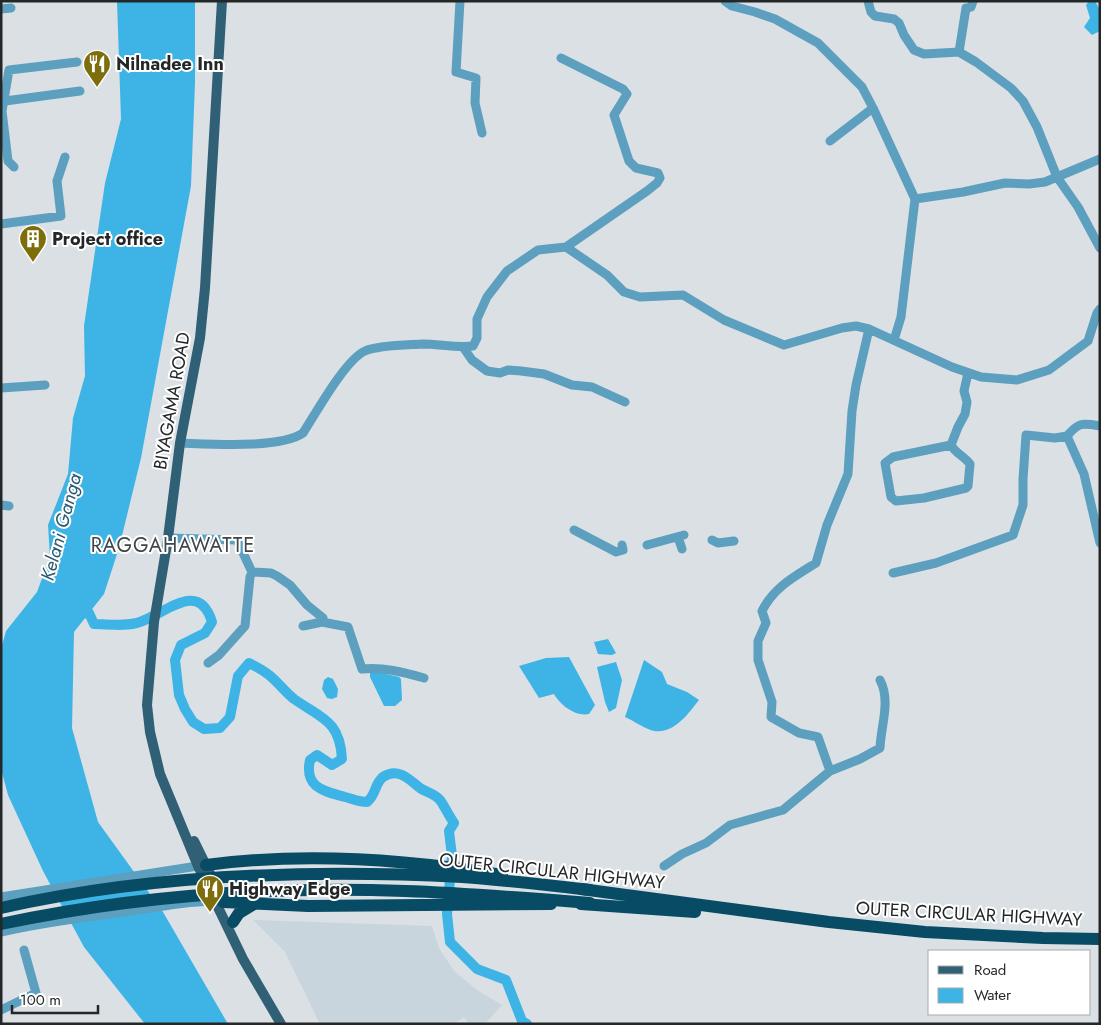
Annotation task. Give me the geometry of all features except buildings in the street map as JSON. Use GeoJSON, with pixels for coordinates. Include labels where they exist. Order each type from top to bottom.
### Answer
{"type":"FeatureCollection","features":[{"type":"Feature","properties":{"kind":"highway"},"geometry":{"type":"LineString","coordinates":[[202,866],[255,860],[344,859],[419,864],[590,890]]}},
{"type":"Feature","properties":{"kind":"highway","name":"OUTER CIRCULAR HIGHWAY"},"geometry":{"type":"LineString","coordinates":[[1,908],[106,889],[198,880],[267,876],[401,874],[506,881],[590,890],[924,940],[1044,946],[1100,946]]}},
{"type":"Feature","properties":{"kind":"highway","name":"OUTER CIRCULAR HIGHWAY"},"geometry":{"type":"LineString","coordinates":[[1,924],[109,905],[244,892],[336,890],[463,893],[925,932],[1100,939]]}},
{"type":"Feature","properties":{"kind":"highway"},"geometry":{"type":"LineString","coordinates":[[219,901],[308,906],[590,903]]}},
{"type":"Feature","properties":{"kind":"highway"},"geometry":{"type":"LineString","coordinates":[[233,922],[239,913],[254,904]]}},
{"type":"Feature","properties":{"kind":"main road","name":"BIYAGAMA ROAD"},"geometry":{"type":"LineString","coordinates":[[222,1],[200,338],[180,443],[168,538],[154,622],[147,705],[150,732],[160,774],[219,901],[243,959],[281,1024]]}},
{"type":"Feature","properties":{"kind":"main road","name":"BIYAGAMA ROAD"},"geometry":{"type":"LineString","coordinates":[[219,901],[233,922],[258,984]]}},
{"type":"Feature","properties":{"kind":"street"},"geometry":{"type":"LineString","coordinates":[[460,1],[456,72],[476,78],[475,103],[482,133]]}},
{"type":"Feature","properties":{"kind":"street"},"geometry":{"type":"LineString","coordinates":[[725,1],[732,6],[775,19],[818,43],[862,87],[873,108],[915,199],[901,317],[894,340]]}},
{"type":"Feature","properties":{"kind":"street"},"geometry":{"type":"LineString","coordinates":[[868,1],[871,12],[876,16],[894,18],[899,23],[904,36],[914,50],[924,54],[959,52],[1011,88],[1023,101],[1037,127],[1057,177],[1078,207],[1100,248]]}},
{"type":"Feature","properties":{"kind":"street"},"geometry":{"type":"LineString","coordinates":[[959,52],[966,8],[971,7],[973,1]]}},
{"type":"Feature","properties":{"kind":"street"},"geometry":{"type":"LineString","coordinates":[[180,443],[236,445],[287,440],[297,437],[303,433],[352,361],[366,351],[425,344],[473,346],[477,338],[477,320],[487,298],[506,271],[538,250],[566,247],[657,184],[660,178],[658,173],[636,168],[629,161],[614,115],[627,94],[623,89],[561,58]]}},
{"type":"Feature","properties":{"kind":"street"},"geometry":{"type":"LineString","coordinates":[[14,167],[8,161],[2,111],[9,70],[77,62]]}},
{"type":"Feature","properties":{"kind":"street"},"geometry":{"type":"LineString","coordinates":[[5,101],[80,91]]}},
{"type":"Feature","properties":{"kind":"street"},"geometry":{"type":"LineString","coordinates":[[830,141],[873,108]]}},
{"type":"Feature","properties":{"kind":"street"},"geometry":{"type":"LineString","coordinates":[[1,224],[61,216],[57,180],[65,157]]}},
{"type":"Feature","properties":{"kind":"street"},"geometry":{"type":"LineString","coordinates":[[915,199],[964,192],[998,184],[1045,182],[1100,159]]}},
{"type":"Feature","properties":{"kind":"street"},"geometry":{"type":"LineString","coordinates":[[566,247],[607,275],[624,292],[640,297],[683,295],[724,320],[784,345],[842,328],[856,326],[894,340],[980,377],[1017,380],[1049,370],[1088,341],[1100,309]]}},
{"type":"Feature","properties":{"kind":"street"},"geometry":{"type":"LineString","coordinates":[[830,771],[818,737],[799,733],[771,718],[772,702],[758,660],[758,641],[766,623],[762,611],[767,601],[782,584],[816,563],[827,525],[848,474],[852,438],[852,411],[869,330]]}},
{"type":"Feature","properties":{"kind":"street"},"geometry":{"type":"LineString","coordinates":[[463,347],[472,360],[487,371],[500,373],[508,370],[544,374],[572,385],[592,387],[624,402]]}},
{"type":"Feature","properties":{"kind":"street"},"geometry":{"type":"LineString","coordinates":[[951,445],[893,457],[886,461],[894,500],[924,498],[968,486],[970,464],[954,451],[951,445],[966,410],[964,391],[968,373]]}},
{"type":"Feature","properties":{"kind":"street"},"geometry":{"type":"LineString","coordinates":[[1,388],[45,385]]}},
{"type":"Feature","properties":{"kind":"street"},"geometry":{"type":"LineString","coordinates":[[893,573],[936,563],[1013,535],[1023,505],[1026,435],[1055,438],[1067,436],[1075,426],[1086,424],[1100,426]]}},
{"type":"Feature","properties":{"kind":"street"},"geometry":{"type":"LineString","coordinates":[[1067,436],[1084,474],[1100,542]]}},
{"type":"Feature","properties":{"kind":"street"},"geometry":{"type":"LineString","coordinates":[[574,530],[616,552],[623,550],[622,545]]}},
{"type":"Feature","properties":{"kind":"street"},"geometry":{"type":"LineString","coordinates":[[647,545],[681,536],[682,549]]}},
{"type":"Feature","properties":{"kind":"street"},"geometry":{"type":"LineString","coordinates":[[168,538],[237,540],[252,572],[245,626],[219,655],[208,663]]}},
{"type":"Feature","properties":{"kind":"street"},"geometry":{"type":"LineString","coordinates":[[712,540],[718,543],[734,541]]}},
{"type":"Feature","properties":{"kind":"street"},"geometry":{"type":"LineString","coordinates":[[252,572],[271,573],[290,585],[307,605],[324,618],[322,622]]}},
{"type":"Feature","properties":{"kind":"street"},"geometry":{"type":"LineString","coordinates":[[303,626],[322,622],[348,626],[362,668],[404,672],[424,678]]}},
{"type":"Feature","properties":{"kind":"street"},"geometry":{"type":"LineString","coordinates":[[664,866],[682,854],[706,843],[730,824],[783,810],[830,771],[860,759],[880,748],[886,699],[885,690],[880,680]]}},
{"type":"Feature","properties":{"kind":"street"},"geometry":{"type":"LineString","coordinates":[[1,897],[202,866]]}},
{"type":"Feature","properties":{"kind":"street"},"geometry":{"type":"LineString","coordinates":[[1,932],[39,924],[167,906],[219,901]]}},
{"type":"Feature","properties":{"kind":"street"},"geometry":{"type":"LineString","coordinates":[[1,1010],[36,993],[24,950]]}},
{"type":"Feature","properties":{"kind":"shaded area"},"geometry":{"type":"Polygon","coordinates":[[[253,920],[432,926],[439,948],[454,971],[477,990],[502,1005],[485,1024],[469,1024],[464,1017],[453,1024],[320,1024],[285,952],[253,920]]]}},
{"type":"Feature","properties":{"kind":"water","name":"Kelani Ganga"},"geometry":{"type":"Polygon","coordinates":[[[117,1],[195,1],[195,83],[191,186],[141,458],[119,548],[104,594],[74,632],[72,728],[98,822],[163,912],[228,1024],[145,1024],[84,947],[43,871],[8,795],[1,769],[1,649],[6,631],[37,592],[50,557],[48,525],[68,474],[73,418],[85,376],[84,326],[105,183],[121,119],[117,1]]]}},
{"type":"Feature","properties":{"kind":"water"},"geometry":{"type":"Polygon","coordinates":[[[1089,1],[1095,1],[1100,10],[1100,31],[1092,35],[1084,27],[1090,18],[1086,5],[1089,1]]]}},
{"type":"Feature","properties":{"kind":"water"},"geometry":{"type":"Polygon","coordinates":[[[608,639],[616,653],[612,655],[598,654],[594,642],[608,639]]]}},
{"type":"Feature","properties":{"kind":"water"},"geometry":{"type":"Polygon","coordinates":[[[569,657],[595,705],[589,714],[574,712],[560,702],[554,694],[539,698],[519,666],[546,658],[569,657]]]}},
{"type":"Feature","properties":{"kind":"water"},"geometry":{"type":"Polygon","coordinates":[[[644,660],[662,672],[667,684],[687,692],[699,700],[680,722],[668,729],[654,731],[625,717],[644,660]]]}},
{"type":"Feature","properties":{"kind":"water"},"geometry":{"type":"Polygon","coordinates":[[[616,662],[622,680],[616,708],[609,712],[597,667],[616,662]]]}},
{"type":"Feature","properties":{"kind":"water"},"geometry":{"type":"Polygon","coordinates":[[[379,671],[401,679],[402,700],[395,706],[384,706],[370,677],[370,672],[379,671]]]}},
{"type":"Feature","properties":{"kind":"water"},"geometry":{"type":"Polygon","coordinates":[[[328,677],[333,679],[338,689],[337,697],[332,699],[327,698],[322,689],[324,680],[328,677]]]}},
{"type":"Feature","properties":{"kind":"waterway"},"geometry":{"type":"LineString","coordinates":[[76,614],[89,613],[94,624],[129,624],[150,618],[181,602],[199,603],[206,609],[212,622],[205,633],[181,645],[175,660],[179,695],[193,722],[204,729],[220,728],[230,717],[238,676],[249,663],[267,673],[294,699],[321,716],[333,728],[340,746],[342,759],[332,765],[317,755],[310,760],[310,777],[317,787],[330,793],[367,802],[380,780],[388,774],[394,773],[403,775],[420,788],[438,798],[454,823],[449,831],[452,856],[447,914],[450,942],[477,969],[506,980],[522,1021],[527,1024]]}},
{"type":"Feature","properties":{"kind":"place","name":"Nilnadee Inn"},"geometry":{"type":"Point","coordinates":[97,88]}},
{"type":"Feature","properties":{"kind":"place","name":"Project office"},"geometry":{"type":"Point","coordinates":[33,263]}},
{"type":"Feature","properties":{"kind":"place","name":"Highway Edge"},"geometry":{"type":"Point","coordinates":[210,913]}},
{"type":"Feature","properties":{"kind":"district","name":"RAGGAHAWATTE"},"geometry":{"type":"Point","coordinates":[173,545]}}]}
